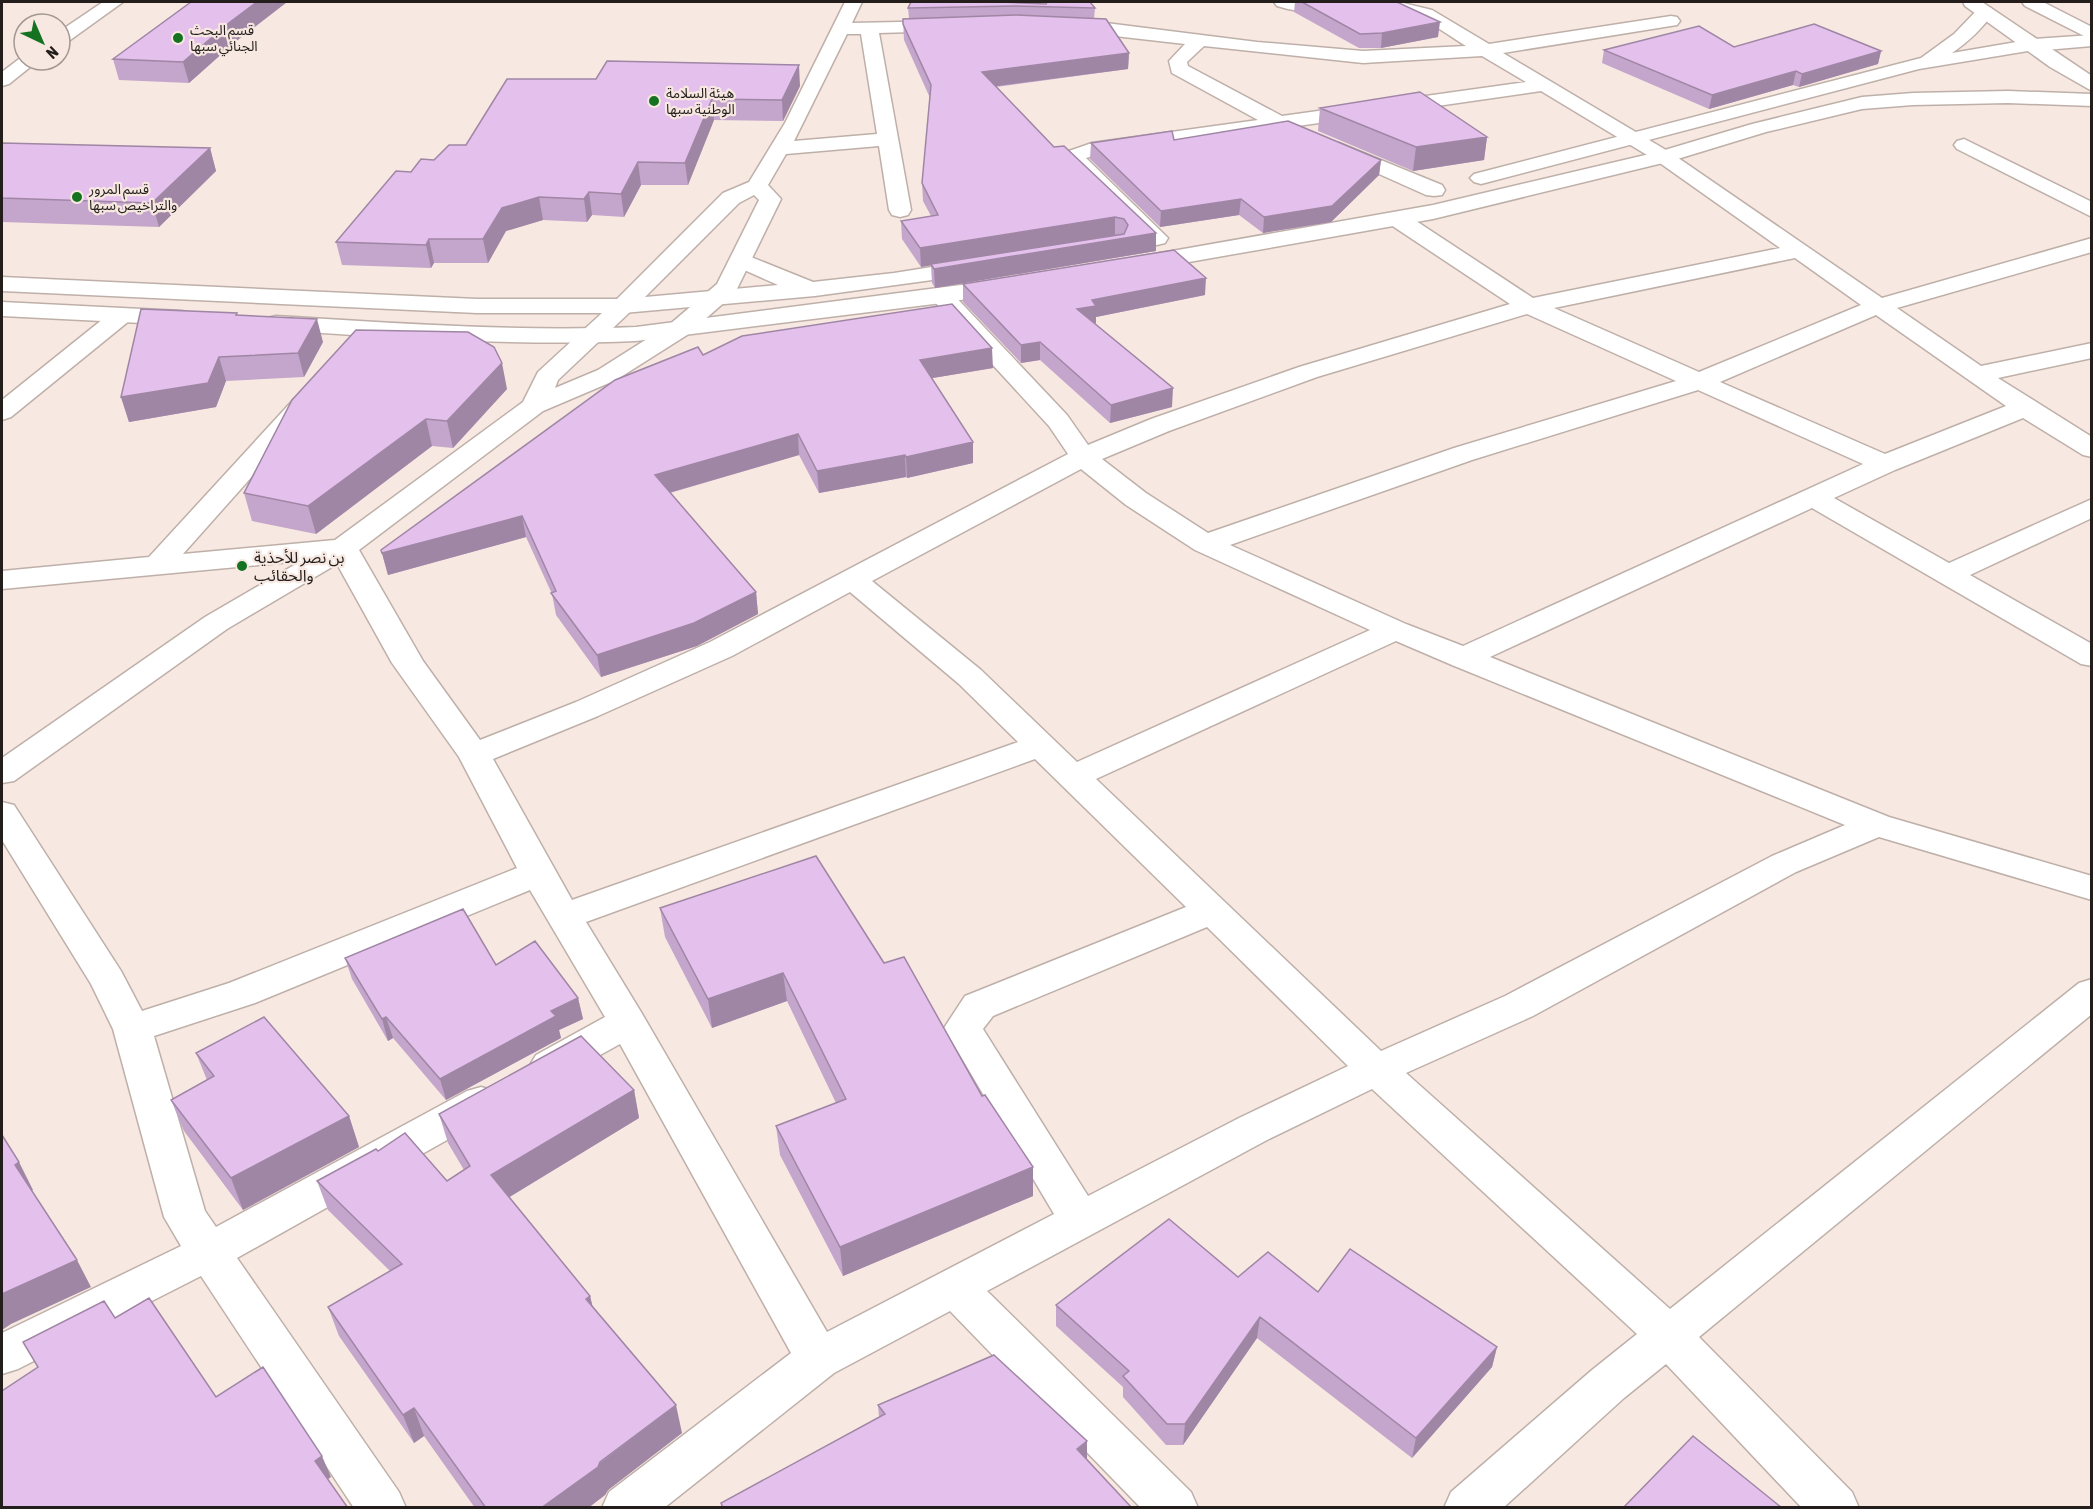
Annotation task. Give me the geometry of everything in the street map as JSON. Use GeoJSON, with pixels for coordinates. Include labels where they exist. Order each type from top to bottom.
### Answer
{"type":"FeatureCollection","features":[{"type":"Feature","properties":{"kind":"street"},"geometry":{"type":"LineString","coordinates":[[72,31],[114,2]]}},
{"type":"Feature","properties":{"kind":"street"},"geometry":{"type":"LineString","coordinates":[[534,406],[547,377],[623,306],[731,198],[757,186],[795,123],[853,2]]}},
{"type":"Feature","properties":{"kind":"street"},"geometry":{"type":"LineString","coordinates":[[2031,2],[2091,35]]}},
{"type":"Feature","properties":{"kind":"street"},"geometry":{"type":"LineString","coordinates":[[1289,9],[1381,5],[1407,8],[1426,14],[1664,157],[2025,408],[2091,449]]}},
{"type":"Feature","properties":{"kind":"street"},"geometry":{"type":"LineString","coordinates":[[1918,64],[1956,43],[1972,29],[1978,7],[2091,85]]}},
{"type":"Feature","properties":{"kind":"street"},"geometry":{"type":"LineString","coordinates":[[1047,25],[1090,26],[1198,42],[1363,57],[1485,50],[1671,21]]}},
{"type":"Feature","properties":{"kind":"street"},"geometry":{"type":"LineString","coordinates":[[840,29],[959,26]]}},
{"type":"Feature","properties":{"kind":"street"},"geometry":{"type":"LineString","coordinates":[[869,30],[900,210]]}},
{"type":"Feature","properties":{"kind":"street"},"geometry":{"type":"LineString","coordinates":[[1257,48],[1271,34]]}},
{"type":"Feature","properties":{"kind":"street"},"geometry":{"type":"LineString","coordinates":[[1134,242],[1299,217],[1434,190],[1918,64],[2034,45],[2091,40]]}},
{"type":"Feature","properties":{"kind":"street"},"geometry":{"type":"LineString","coordinates":[[1198,42],[1178,61],[1179,69],[1275,122],[1434,190]]}},
{"type":"Feature","properties":{"kind":"street"},"geometry":{"type":"LineString","coordinates":[[1157,238],[1075,161],[1077,155],[1092,149],[1546,85]]}},
{"type":"Feature","properties":{"kind":"street"},"geometry":{"type":"LineString","coordinates":[[1112,268],[1399,220],[1664,157],[1759,128],[1862,103],[1913,99],[2008,97],[2091,100]]}},
{"type":"Feature","properties":{"kind":"street"},"geometry":{"type":"LineString","coordinates":[[1913,99],[2030,111],[2071,119]]}},
{"type":"Feature","properties":{"kind":"street"},"geometry":{"type":"LineString","coordinates":[[779,149],[888,139]]}},
{"type":"Feature","properties":{"kind":"street"},"geometry":{"type":"LineString","coordinates":[[1964,145],[2089,208]]}},
{"type":"Feature","properties":{"kind":"street"},"geometry":{"type":"LineString","coordinates":[[2,773],[216,623],[343,548],[534,406],[607,375],[678,330],[726,288],[770,199],[757,186]]}},
{"type":"Feature","properties":{"kind":"street"},"geometry":{"type":"LineString","coordinates":[[1399,220],[1529,306],[1885,464]]}},
{"type":"Feature","properties":{"kind":"street"},"geometry":{"type":"LineString","coordinates":[[1205,544],[1463,454],[1698,382],[1878,306],[2091,245]]}},
{"type":"Feature","properties":{"kind":"street"},"geometry":{"type":"LineString","coordinates":[[474,755],[721,649],[1083,457],[1161,425],[1308,372],[1529,306],[1797,251]]}},
{"type":"Feature","properties":{"kind":"street"},"geometry":{"type":"LineString","coordinates":[[741,260],[773,276],[815,289]]}},
{"type":"Feature","properties":{"kind":"street"},"geometry":{"type":"LineString","coordinates":[[2,285],[477,306],[623,306],[815,289],[894,280],[997,264]]}},
{"type":"Feature","properties":{"kind":"street"},"geometry":{"type":"LineString","coordinates":[[253,322],[370,329],[589,336],[678,330],[1032,282]]}},
{"type":"Feature","properties":{"kind":"street"},"geometry":{"type":"LineString","coordinates":[[942,296],[1058,421],[1083,457],[1136,499],[1205,544],[1395,630],[1876,825],[2091,888]]}},
{"type":"Feature","properties":{"kind":"street"},"geometry":{"type":"LineString","coordinates":[[2,309],[208,319]]}},
{"type":"Feature","properties":{"kind":"street"},"geometry":{"type":"LineString","coordinates":[[2,412],[122,316]]}},
{"type":"Feature","properties":{"kind":"street"},"geometry":{"type":"LineString","coordinates":[[346,355],[370,329]]}},
{"type":"Feature","properties":{"kind":"street"},"geometry":{"type":"LineString","coordinates":[[1979,374],[2091,350]]}},
{"type":"Feature","properties":{"kind":"street"},"geometry":{"type":"LineString","coordinates":[[159,564],[323,381]]}},
{"type":"Feature","properties":{"kind":"street"},"geometry":{"type":"LineString","coordinates":[[1462,658],[1885,464],[2025,408]]}},
{"type":"Feature","properties":{"kind":"street"},"geometry":{"type":"LineString","coordinates":[[1814,498],[2091,657]]}},
{"type":"Feature","properties":{"kind":"street"},"geometry":{"type":"LineString","coordinates":[[1949,574],[2091,507]]}},
{"type":"Feature","properties":{"kind":"street"},"geometry":{"type":"LineString","coordinates":[[2,580],[343,548]]}},
{"type":"Feature","properties":{"kind":"street"},"geometry":{"type":"LineString","coordinates":[[343,548],[408,663],[474,755],[538,873],[627,1022],[818,1359]]}},
{"type":"Feature","properties":{"kind":"street"},"geometry":{"type":"LineString","coordinates":[[853,580],[970,677],[1376,1070],[1668,1335],[1835,1508]]}},
{"type":"Feature","properties":{"kind":"street"},"geometry":{"type":"LineString","coordinates":[[1073,777],[1395,630]]}},
{"type":"Feature","properties":{"kind":"street"},"geometry":{"type":"LineString","coordinates":[[565,916],[1040,746]]}},
{"type":"Feature","properties":{"kind":"street"},"geometry":{"type":"LineString","coordinates":[[2,813],[108,981],[132,1029],[185,1217],[382,1508]]}},
{"type":"Feature","properties":{"kind":"street"},"geometry":{"type":"LineString","coordinates":[[626,1508],[818,1359],[1253,1129],[1376,1070],[1519,1006],[1784,864],[1876,825]]}},
{"type":"Feature","properties":{"kind":"street"},"geometry":{"type":"LineString","coordinates":[[132,1029],[242,993],[538,873]]}},
{"type":"Feature","properties":{"kind":"street"},"geometry":{"type":"LineString","coordinates":[[1081,1221],[963,1029],[979,1006],[1212,911]]}},
{"type":"Feature","properties":{"kind":"street"},"geometry":{"type":"LineString","coordinates":[[1468,1508],[1608,1384],[2091,993]]}},
{"type":"Feature","properties":{"kind":"street"},"geometry":{"type":"LineString","coordinates":[[2,1355],[209,1252],[627,1022]]}},
{"type":"Feature","properties":{"kind":"street"},"geometry":{"type":"LineString","coordinates":[[956,1288],[1174,1508]]}},
{"type":"Feature","properties":{"kind":"building"},"geometry":{"type":"Polygon","coordinates":[[[191,2],[257,2],[183,62],[113,59],[191,2]]]}},
{"type":"Feature","properties":{"kind":"building"},"geometry":{"type":"Polygon","coordinates":[[[911,2],[1046,4],[1047,2],[1090,2],[1095,8],[1016,6],[908,8],[911,2]]]}},
{"type":"Feature","properties":{"kind":"building"},"geometry":{"type":"Polygon","coordinates":[[[1302,2],[1397,2],[1440,22],[1382,33],[1360,34],[1302,2]]]}},
{"type":"Feature","properties":{"kind":"building"},"geometry":{"type":"Polygon","coordinates":[[[1016,15],[1106,19],[1129,53],[982,72],[1054,147],[1064,146],[1156,233],[934,269],[931,264],[1124,234],[1128,225],[1124,219],[1115,217],[920,248],[901,221],[938,215],[922,183],[931,85],[903,24],[903,19],[1016,15]]]}},
{"type":"Feature","properties":{"kind":"building"},"geometry":{"type":"Polygon","coordinates":[[[1814,24],[1881,51],[1802,74],[1796,71],[1712,95],[1604,50],[1699,26],[1734,47],[1814,24]]]}},
{"type":"Feature","properties":{"kind":"building"},"geometry":{"type":"Polygon","coordinates":[[[607,61],[799,65],[782,100],[712,99],[685,163],[638,162],[621,194],[589,192],[584,199],[539,197],[502,208],[483,239],[429,239],[426,245],[336,242],[396,171],[411,172],[421,159],[434,160],[449,145],[466,145],[507,79],[596,79],[607,61]]]}},
{"type":"Feature","properties":{"kind":"building"},"geometry":{"type":"Polygon","coordinates":[[[1420,92],[1487,137],[1416,147],[1320,108],[1420,92]]]}},
{"type":"Feature","properties":{"kind":"building"},"geometry":{"type":"Polygon","coordinates":[[[1288,121],[1381,160],[1332,206],[1264,217],[1241,199],[1161,211],[1091,143],[1172,131],[1174,140],[1288,121]]]}},
{"type":"Feature","properties":{"kind":"building"},"geometry":{"type":"Polygon","coordinates":[[[2,143],[210,148],[152,203],[2,198],[2,143]]]}},
{"type":"Feature","properties":{"kind":"building"},"geometry":{"type":"Polygon","coordinates":[[[1174,250],[1206,278],[1092,300],[1096,306],[1077,309],[1173,388],[1111,405],[1040,342],[1021,345],[963,284],[1174,250]]]}},
{"type":"Feature","properties":{"kind":"building"},"geometry":{"type":"Polygon","coordinates":[[[952,304],[992,348],[920,360],[973,442],[906,457],[905,455],[817,471],[798,434],[655,475],[756,592],[694,623],[597,655],[551,593],[556,591],[522,516],[382,553],[381,550],[615,380],[698,347],[703,355],[742,336],[952,304]]]}},
{"type":"Feature","properties":{"kind":"building"},"geometry":{"type":"Polygon","coordinates":[[[141,309],[317,319],[298,353],[219,357],[208,383],[121,397],[141,309]]]}},
{"type":"Feature","properties":{"kind":"building"},"geometry":{"type":"Polygon","coordinates":[[[356,330],[468,332],[494,347],[502,363],[447,421],[426,419],[308,506],[244,493],[292,400],[356,330]]]}},
{"type":"Feature","properties":{"kind":"building"},"geometry":{"type":"Polygon","coordinates":[[[816,856],[884,963],[904,957],[982,1096],[985,1095],[1033,1167],[840,1247],[776,1126],[846,1099],[783,973],[708,999],[660,908],[816,856]]]}},
{"type":"Feature","properties":{"kind":"building"},"geometry":{"type":"Polygon","coordinates":[[[463,909],[496,965],[535,941],[578,998],[551,1011],[556,1016],[440,1079],[386,1017],[382,1019],[345,958],[463,909]]]}},
{"type":"Feature","properties":{"kind":"building"},"geometry":{"type":"Polygon","coordinates":[[[264,1017],[349,1116],[231,1178],[171,1100],[214,1076],[196,1053],[264,1017]]]}},
{"type":"Feature","properties":{"kind":"building"},"geometry":{"type":"Polygon","coordinates":[[[581,1036],[634,1090],[491,1175],[590,1296],[586,1299],[676,1405],[600,1462],[598,1467],[541,1508],[486,1508],[414,1408],[403,1415],[328,1307],[402,1264],[317,1181],[376,1149],[378,1151],[405,1133],[447,1181],[470,1166],[439,1114],[581,1036]]]}},
{"type":"Feature","properties":{"kind":"building"},"geometry":{"type":"Polygon","coordinates":[[[2,1135],[19,1162],[15,1165],[77,1260],[2,1294],[2,1135]]]}},
{"type":"Feature","properties":{"kind":"building"},"geometry":{"type":"Polygon","coordinates":[[[1169,1219],[1238,1277],[1268,1252],[1318,1292],[1350,1249],[1497,1347],[1416,1438],[1260,1317],[1185,1424],[1167,1424],[1123,1376],[1129,1371],[1056,1305],[1169,1219]]]}},
{"type":"Feature","properties":{"kind":"building"},"geometry":{"type":"Polygon","coordinates":[[[149,1298],[216,1397],[263,1367],[322,1456],[315,1461],[348,1508],[2,1508],[2,1391],[38,1367],[23,1342],[104,1301],[115,1318],[149,1298]]]}},
{"type":"Feature","properties":{"kind":"building"},"geometry":{"type":"Polygon","coordinates":[[[994,1355],[1087,1441],[1077,1449],[1132,1508],[723,1508],[721,1503],[885,1414],[878,1405],[994,1355]]]}},
{"type":"Feature","properties":{"kind":"building"},"geometry":{"type":"Polygon","coordinates":[[[1693,1436],[1782,1508],[1623,1508],[1693,1436]]]}},
{"type":"Feature","properties":{"kind":"place","name":"قسم البحث الجنائي سبها"},"geometry":{"type":"Point","coordinates":[178,38]}},
{"type":"Feature","properties":{"kind":"place","name":"هيئة السلامة الوطنية سبها"},"geometry":{"type":"Point","coordinates":[654,101]}},
{"type":"Feature","properties":{"kind":"place","name":"قسم المرور والتراخيص سبها"},"geometry":{"type":"Point","coordinates":[77,197]}},
{"type":"Feature","properties":{"kind":"place","name":"بن نصر للأحذية والحقائب"},"geometry":{"type":"Point","coordinates":[242,566]}}]}
